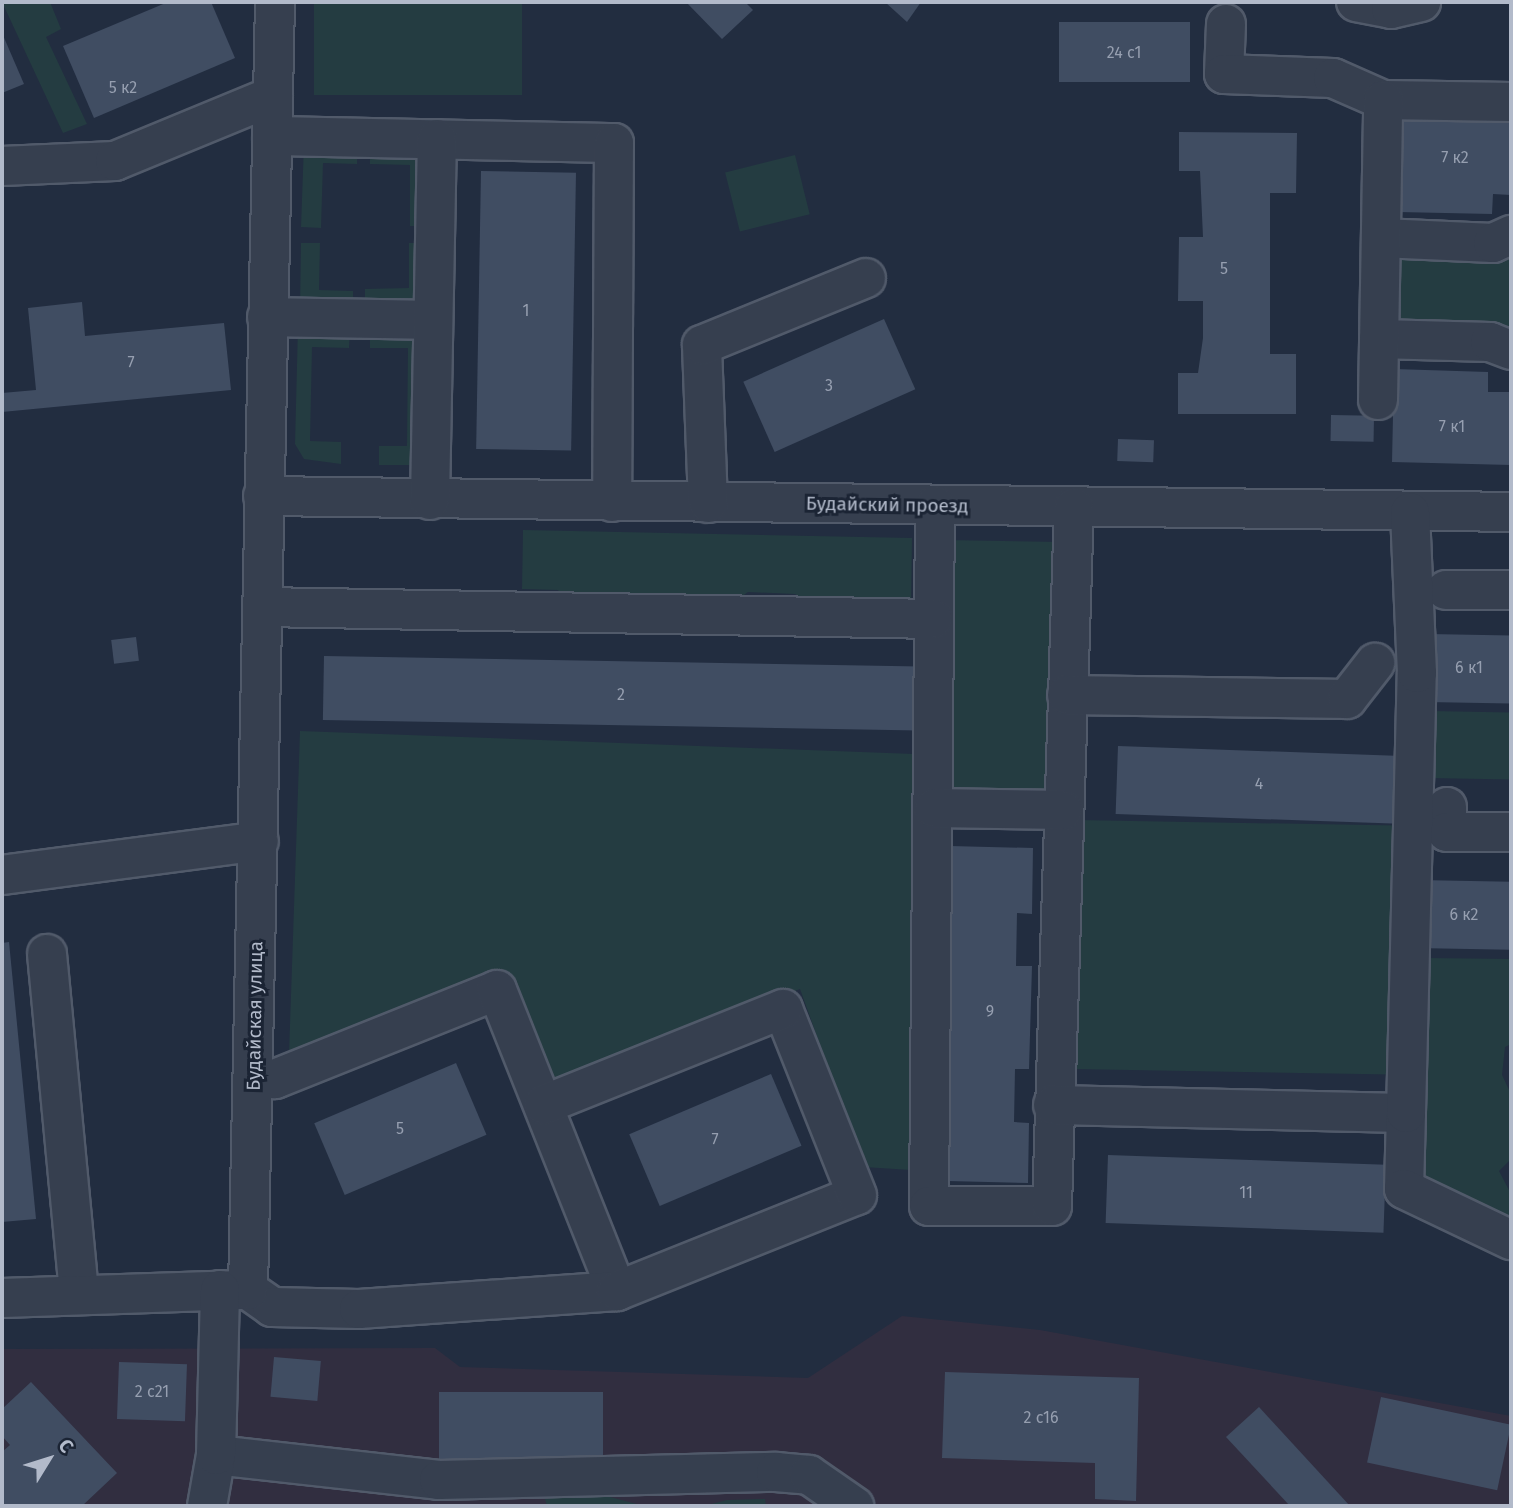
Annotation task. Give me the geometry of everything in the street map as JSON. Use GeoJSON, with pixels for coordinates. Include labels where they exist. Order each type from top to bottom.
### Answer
{"type":"FeatureCollection","features":[{"type":"Feature","properties":{"kind":"street","name":"Будайская улица"},"geometry":{"type":"LineString","coordinates":[[207,1506],[216,1455],[234,1290],[253,1078],[275,2]]}},
{"type":"Feature","properties":{"kind":"street"},"geometry":{"type":"LineString","coordinates":[[1356,2],[1391,9],[1421,2]]}},
{"type":"Feature","properties":{"kind":"street"},"geometry":{"type":"LineString","coordinates":[[1226,24],[1224,74],[1334,78],[1382,100],[1511,102]]}},
{"type":"Feature","properties":{"kind":"street"},"geometry":{"type":"LineString","coordinates":[[2,166],[115,161],[273,96]]}},
{"type":"Feature","properties":{"kind":"street"},"geometry":{"type":"LineString","coordinates":[[1378,400],[1382,100]]}},
{"type":"Feature","properties":{"kind":"street"},"geometry":{"type":"LineString","coordinates":[[272,136],[614,144],[612,502]]}},
{"type":"Feature","properties":{"kind":"street"},"geometry":{"type":"LineString","coordinates":[[430,500],[437,139]]}},
{"type":"Feature","properties":{"kind":"street"},"geometry":{"type":"LineString","coordinates":[[1381,238],[1493,243],[1511,235]]}},
{"type":"Feature","properties":{"kind":"street"},"geometry":{"type":"LineString","coordinates":[[708,503],[702,345],[866,278]]}},
{"type":"Feature","properties":{"kind":"street"},"geometry":{"type":"LineString","coordinates":[[267,317],[433,320]]}},
{"type":"Feature","properties":{"kind":"street"},"geometry":{"type":"LineString","coordinates":[[1379,339],[1490,342],[1511,350]]}},
{"type":"Feature","properties":{"kind":"street","name":"Будайский проезд"},"geometry":{"type":"LineString","coordinates":[[263,496],[1511,512]]}},
{"type":"Feature","properties":{"kind":"street"},"geometry":{"type":"LineString","coordinates":[[935,505],[929,1206],[1052,1206],[1053,1105],[1074,507]]}},
{"type":"Feature","properties":{"kind":"street"},"geometry":{"type":"LineString","coordinates":[[1410,512],[1416,673],[1404,1189],[1511,1240]]}},
{"type":"Feature","properties":{"kind":"street"},"geometry":{"type":"LineString","coordinates":[[1446,590],[1511,590]]}},
{"type":"Feature","properties":{"kind":"street"},"geometry":{"type":"LineString","coordinates":[[262,607],[933,618]]}},
{"type":"Feature","properties":{"kind":"street"},"geometry":{"type":"LineString","coordinates":[[1067,695],[1347,699],[1375,663]]}},
{"type":"Feature","properties":{"kind":"street"},"geometry":{"type":"LineString","coordinates":[[1447,807],[1447,832],[1511,832]]}},
{"type":"Feature","properties":{"kind":"street"},"geometry":{"type":"LineString","coordinates":[[934,808],[1063,810]]}},
{"type":"Feature","properties":{"kind":"street"},"geometry":{"type":"LineString","coordinates":[[2,875],[259,841]]}},
{"type":"Feature","properties":{"kind":"street"},"geometry":{"type":"LineString","coordinates":[[47,954],[79,1295]]}},
{"type":"Feature","properties":{"kind":"street"},"geometry":{"type":"LineString","coordinates":[[253,1078],[275,1079],[497,990],[617,1291]]}},
{"type":"Feature","properties":{"kind":"street"},"geometry":{"type":"LineString","coordinates":[[2,1298],[234,1290],[272,1307],[359,1309],[617,1291],[858,1195],[783,1009],[543,1105]]}},
{"type":"Feature","properties":{"kind":"street"},"geometry":{"type":"LineString","coordinates":[[1053,1105],[1406,1113]]}},
{"type":"Feature","properties":{"kind":"street"},"geometry":{"type":"LineString","coordinates":[[216,1455],[439,1480],[776,1472],[809,1475],[854,1506]]}},
{"type":"Feature","properties":{"kind":"street"},"geometry":{"type":"LineString","coordinates":[[439,1480],[471,1506]]}},
{"type":"Feature","properties":{"kind":"shaded area"},"geometry":{"type":"Polygon","coordinates":[[[902,1316],[1040,1330],[1511,1416],[1511,1506],[2,1506],[2,1349],[435,1348],[460,1367],[808,1378],[902,1316]]]}},
{"type":"Feature","properties":{"kind":"green space"},"geometry":{"type":"Polygon","coordinates":[[[2,2],[50,2],[61,29],[46,37],[87,124],[63,133],[2,2]]]}},
{"type":"Feature","properties":{"kind":"green space"},"geometry":{"type":"Polygon","coordinates":[[[314,2],[522,2],[522,95],[314,95],[314,2]]]}},
{"type":"Feature","properties":{"kind":"green space"},"geometry":{"type":"Polygon","coordinates":[[[304,143],[357,145],[357,164],[323,163],[321,228],[301,227],[304,143]]]}},
{"type":"Feature","properties":{"kind":"green space"},"geometry":{"type":"Polygon","coordinates":[[[429,145],[428,226],[410,226],[410,165],[370,164],[370,146],[429,145]]]}},
{"type":"Feature","properties":{"kind":"green space"},"geometry":{"type":"Polygon","coordinates":[[[795,155],[810,214],[740,232],[725,172],[795,155]]]}},
{"type":"Feature","properties":{"kind":"green space"},"geometry":{"type":"Polygon","coordinates":[[[301,243],[320,243],[319,290],[353,291],[353,312],[300,312],[301,243]]]}},
{"type":"Feature","properties":{"kind":"green space"},"geometry":{"type":"Polygon","coordinates":[[[409,243],[427,243],[427,312],[365,313],[365,289],[409,288],[409,243]]]}},
{"type":"Feature","properties":{"kind":"green space"},"geometry":{"type":"Polygon","coordinates":[[[1511,252],[1511,334],[1399,323],[1401,256],[1511,252]]]}},
{"type":"Feature","properties":{"kind":"green space"},"geometry":{"type":"Polygon","coordinates":[[[298,326],[350,328],[349,348],[312,347],[310,441],[341,442],[341,464],[304,459],[295,444],[298,326]]]}},
{"type":"Feature","properties":{"kind":"green space"},"geometry":{"type":"Polygon","coordinates":[[[370,328],[425,329],[424,465],[379,465],[379,446],[407,446],[408,348],[370,348],[370,328]]]}},
{"type":"Feature","properties":{"kind":"green space"},"geometry":{"type":"Polygon","coordinates":[[[523,530],[912,538],[911,607],[810,604],[795,594],[748,592],[734,602],[564,600],[558,590],[522,589],[523,530]]]}},
{"type":"Feature","properties":{"kind":"green space"},"geometry":{"type":"Polygon","coordinates":[[[945,540],[1061,542],[1056,801],[940,799],[945,540]]]}},
{"type":"Feature","properties":{"kind":"green space"},"geometry":{"type":"Polygon","coordinates":[[[1430,711],[1511,712],[1510,779],[1429,778],[1430,711]]]}},
{"type":"Feature","properties":{"kind":"green space"},"geometry":{"type":"Polygon","coordinates":[[[300,731],[914,754],[911,1170],[864,1167],[800,989],[552,1085],[509,973],[289,1054],[300,731]]]}},
{"type":"Feature","properties":{"kind":"green space"},"geometry":{"type":"Polygon","coordinates":[[[1077,820],[1396,826],[1392,1075],[1073,1069],[1077,820]]]}},
{"type":"Feature","properties":{"kind":"green space"},"geometry":{"type":"Polygon","coordinates":[[[1425,958],[1511,959],[1511,1044],[1505,1047],[1502,1075],[1511,1094],[1511,1159],[1499,1171],[1511,1194],[1511,1225],[1424,1177],[1425,958]]]}},
{"type":"Feature","properties":{"kind":"green space"},"geometry":{"type":"Polygon","coordinates":[[[563,1494],[599,1494],[644,1506],[547,1506],[545,1499],[563,1494]]]}},
{"type":"Feature","properties":{"kind":"green space"},"geometry":{"type":"Polygon","coordinates":[[[765,1499],[766,1506],[704,1506],[727,1500],[765,1499]]]}},
{"type":"Feature","properties":{"kind":"building"},"geometry":{"type":"Polygon","coordinates":[[[168,2],[211,2],[235,58],[94,118],[63,46],[168,2]]]}},
{"type":"Feature","properties":{"kind":"building"},"geometry":{"type":"Polygon","coordinates":[[[686,2],[745,2],[753,10],[722,39],[686,2]]]}},
{"type":"Feature","properties":{"kind":"building"},"geometry":{"type":"Polygon","coordinates":[[[885,2],[921,2],[907,22],[885,2]]]}},
{"type":"Feature","properties":{"kind":"building"},"geometry":{"type":"Polygon","coordinates":[[[1059,22],[1190,22],[1190,82],[1059,82],[1059,22]]]}},
{"type":"Feature","properties":{"kind":"building"},"geometry":{"type":"Polygon","coordinates":[[[2,33],[24,84],[2,93],[2,33]]]}},
{"type":"Feature","properties":{"kind":"building"},"geometry":{"type":"Polygon","coordinates":[[[1400,120],[1511,123],[1511,195],[1493,194],[1492,214],[1398,212],[1400,120]]]}},
{"type":"Feature","properties":{"kind":"building"},"geometry":{"type":"Polygon","coordinates":[[[1179,132],[1297,133],[1296,193],[1270,193],[1270,354],[1296,354],[1296,414],[1178,414],[1178,373],[1198,373],[1203,338],[1203,301],[1178,301],[1179,237],[1203,237],[1200,171],[1179,171],[1179,132]]]}},
{"type":"Feature","properties":{"kind":"building"},"geometry":{"type":"Polygon","coordinates":[[[481,171],[576,173],[571,451],[476,449],[481,171]]]}},
{"type":"Feature","properties":{"kind":"building"},"geometry":{"type":"Polygon","coordinates":[[[82,302],[85,336],[224,323],[231,390],[2,412],[2,393],[36,390],[28,308],[82,302]]]}},
{"type":"Feature","properties":{"kind":"building"},"geometry":{"type":"Polygon","coordinates":[[[884,319],[915,389],[775,452],[743,382],[884,319]]]}},
{"type":"Feature","properties":{"kind":"building"},"geometry":{"type":"Polygon","coordinates":[[[1394,369],[1488,372],[1488,392],[1511,392],[1511,465],[1392,462],[1394,369]]]}},
{"type":"Feature","properties":{"kind":"building"},"geometry":{"type":"Polygon","coordinates":[[[1331,415],[1374,416],[1374,442],[1331,441],[1331,415]]]}},
{"type":"Feature","properties":{"kind":"building"},"geometry":{"type":"Polygon","coordinates":[[[1118,439],[1154,440],[1153,462],[1117,461],[1118,439]]]}},
{"type":"Feature","properties":{"kind":"building"},"geometry":{"type":"Polygon","coordinates":[[[1428,634],[1511,635],[1510,703],[1427,702],[1428,634]]]}},
{"type":"Feature","properties":{"kind":"building"},"geometry":{"type":"Polygon","coordinates":[[[136,637],[139,661],[114,664],[111,640],[136,637]]]}},
{"type":"Feature","properties":{"kind":"building"},"geometry":{"type":"Polygon","coordinates":[[[324,656],[920,666],[919,730],[323,720],[324,656]]]}},
{"type":"Feature","properties":{"kind":"building"},"geometry":{"type":"Polygon","coordinates":[[[1118,746],[1402,756],[1399,824],[1116,814],[1118,746]]]}},
{"type":"Feature","properties":{"kind":"building"},"geometry":{"type":"Polygon","coordinates":[[[950,846],[1033,848],[1032,914],[1017,913],[1016,966],[1032,966],[1029,1069],[1015,1069],[1014,1122],[1029,1123],[1028,1183],[948,1181],[950,846]]]}},
{"type":"Feature","properties":{"kind":"building"},"geometry":{"type":"Polygon","coordinates":[[[1417,880],[1511,882],[1510,950],[1416,948],[1417,880]]]}},
{"type":"Feature","properties":{"kind":"building"},"geometry":{"type":"Polygon","coordinates":[[[9,942],[36,1219],[2,1222],[2,943],[9,942]]]}},
{"type":"Feature","properties":{"kind":"building"},"geometry":{"type":"Polygon","coordinates":[[[456,1063],[486,1135],[345,1195],[314,1123],[456,1063]]]}},
{"type":"Feature","properties":{"kind":"building"},"geometry":{"type":"Polygon","coordinates":[[[771,1074],[801,1146],[660,1206],[629,1134],[771,1074]]]}},
{"type":"Feature","properties":{"kind":"building"},"geometry":{"type":"Polygon","coordinates":[[[1108,1155],[1386,1165],[1383,1233],[1106,1223],[1108,1155]]]}},
{"type":"Feature","properties":{"kind":"building"},"geometry":{"type":"Polygon","coordinates":[[[274,1357],[321,1361],[317,1401],[271,1397],[274,1357]]]}},
{"type":"Feature","properties":{"kind":"building"},"geometry":{"type":"Polygon","coordinates":[[[119,1362],[187,1364],[185,1421],[117,1419],[119,1362]]]}},
{"type":"Feature","properties":{"kind":"building"},"geometry":{"type":"Polygon","coordinates":[[[945,1372],[1139,1378],[1136,1501],[1095,1499],[1095,1463],[942,1458],[945,1372]]]}},
{"type":"Feature","properties":{"kind":"building"},"geometry":{"type":"Polygon","coordinates":[[[31,1382],[117,1473],[82,1506],[2,1506],[2,1452],[10,1445],[2,1436],[2,1409],[31,1382]]]}},
{"type":"Feature","properties":{"kind":"building"},"geometry":{"type":"Polygon","coordinates":[[[439,1392],[603,1392],[603,1460],[439,1460],[439,1392]]]}},
{"type":"Feature","properties":{"kind":"building"},"geometry":{"type":"Polygon","coordinates":[[[1381,1397],[1511,1425],[1497,1490],[1367,1463],[1381,1397]]]}},
{"type":"Feature","properties":{"kind":"building"},"geometry":{"type":"Polygon","coordinates":[[[1259,1407],[1350,1506],[1290,1506],[1226,1437],[1259,1407]]]}}]}
